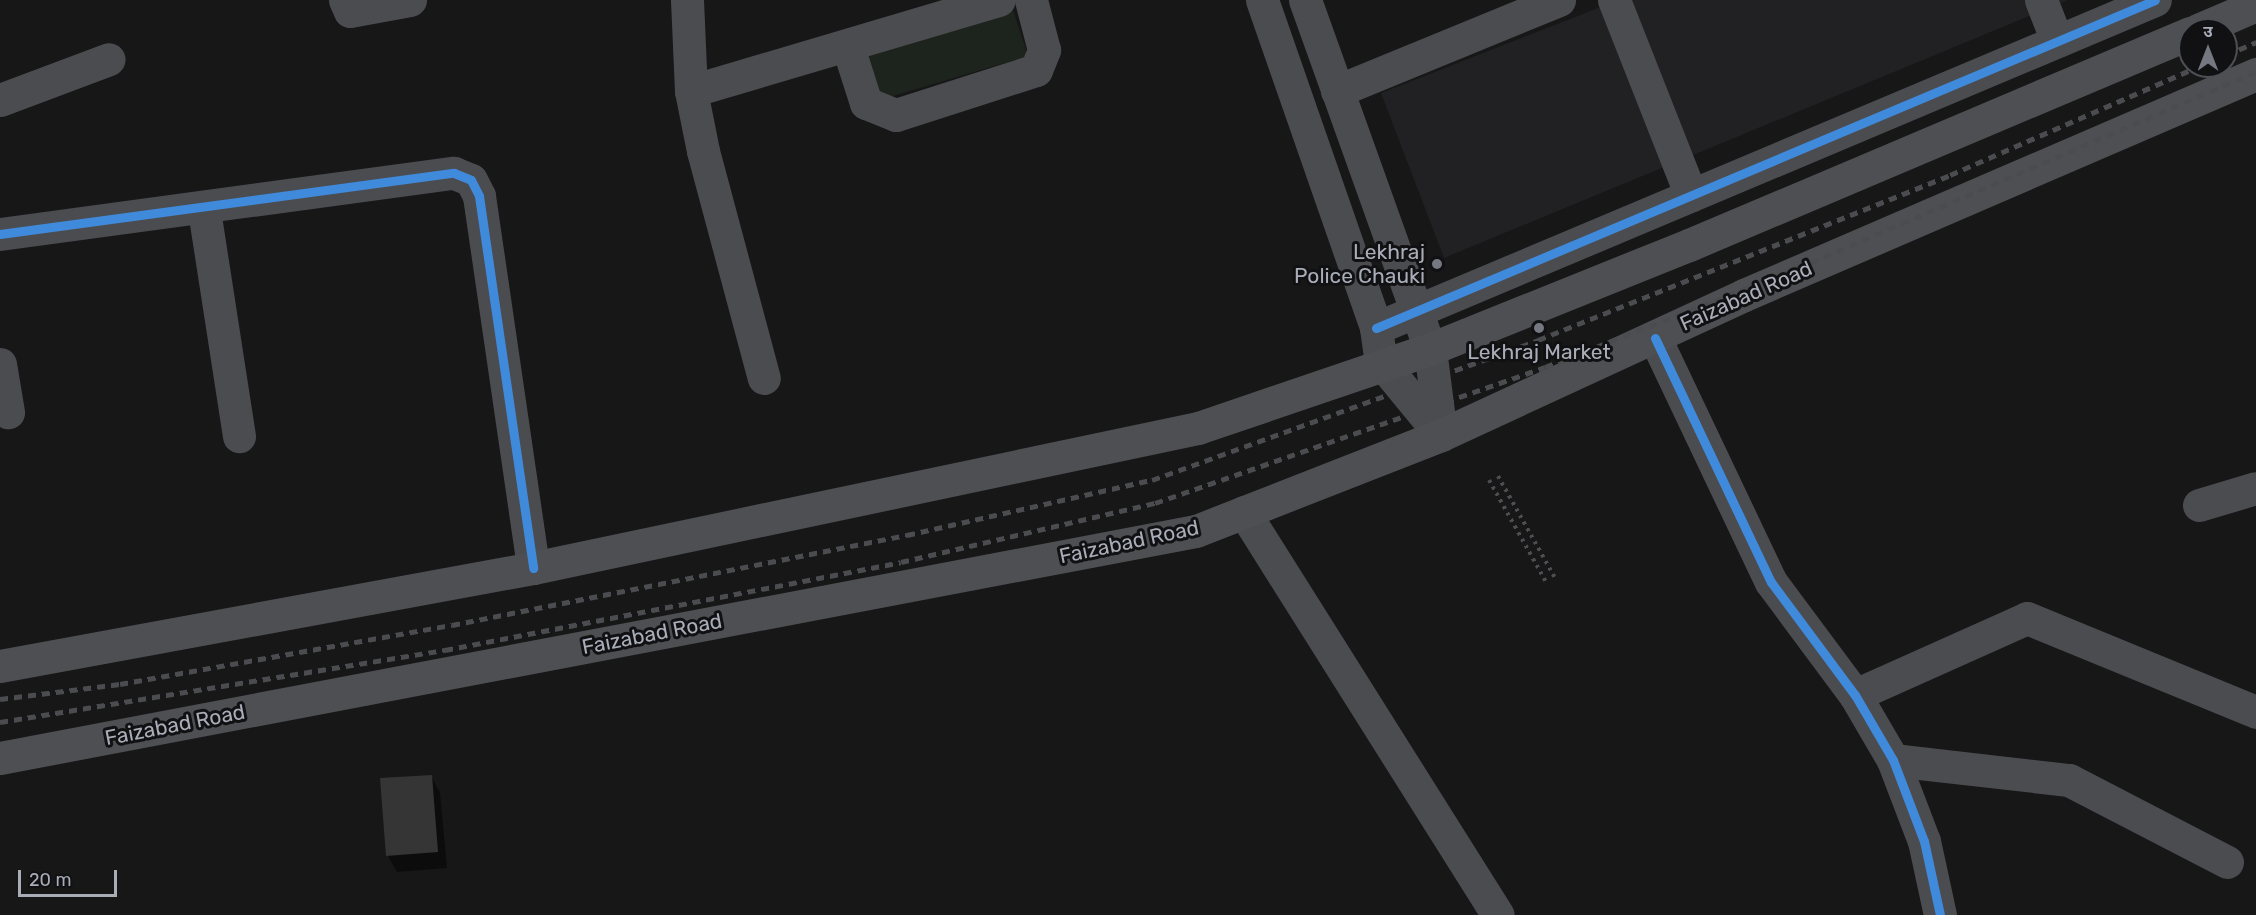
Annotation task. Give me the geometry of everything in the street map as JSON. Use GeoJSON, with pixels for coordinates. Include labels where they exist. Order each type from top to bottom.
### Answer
{"type":"FeatureCollection","features":[{"type":"Feature","properties":{"kind":"main road"},"geometry":{"type":"LineString","coordinates":[[2226,18],[2256,5]]}},
{"type":"Feature","properties":{"kind":"main road"},"geometry":{"type":"LineString","coordinates":[[0,666],[533,568],[1198,428],[1381,362],[1430,348],[1700,240],[2178,38]]}},
{"type":"Feature","properties":{"kind":"main road","name":"Faizabad Road"},"geometry":{"type":"LineString","coordinates":[[0,758],[1196,531],[1441,435],[1744,295],[2256,74]]}},
{"type":"Feature","properties":{"kind":"street"},"geometry":{"type":"LineString","coordinates":[[345,0],[350,10],[410,0]]}},
{"type":"Feature","properties":{"kind":"street"},"geometry":{"type":"LineString","coordinates":[[687,0],[691,92],[703,151],[764,378]]}},
{"type":"Feature","properties":{"kind":"street"},"geometry":{"type":"LineString","coordinates":[[691,92],[848,47],[999,0]]}},
{"type":"Feature","properties":{"kind":"street"},"geometry":{"type":"LineString","coordinates":[[848,47],[866,103],[896,115],[1036,70],[1044,50],[1031,0]]}},
{"type":"Feature","properties":{"kind":"street"},"geometry":{"type":"LineString","coordinates":[[1262,0],[1376,328],[1381,362],[1441,435]]}},
{"type":"Feature","properties":{"kind":"street"},"geometry":{"type":"LineString","coordinates":[[1305,0],[1414,312],[1430,348],[1441,435]]}},
{"type":"Feature","properties":{"kind":"street"},"geometry":{"type":"LineString","coordinates":[[1337,91],[1559,0]]}},
{"type":"Feature","properties":{"kind":"street"},"geometry":{"type":"LineString","coordinates":[[1614,0],[1691,195]]}},
{"type":"Feature","properties":{"kind":"street"},"geometry":{"type":"LineString","coordinates":[[2041,0],[2057,41]]}},
{"type":"Feature","properties":{"kind":"street"},"geometry":{"type":"LineString","coordinates":[[1376,328],[2155,0]]}},
{"type":"Feature","properties":{"kind":"street"},"geometry":{"type":"LineString","coordinates":[[0,100],[109,60]]}},
{"type":"Feature","properties":{"kind":"street"},"geometry":{"type":"LineString","coordinates":[[0,234],[204,210],[454,173],[471,180],[478,196],[533,568]]}},
{"type":"Feature","properties":{"kind":"street"},"geometry":{"type":"LineString","coordinates":[[204,210],[239,436]]}},
{"type":"Feature","properties":{"kind":"street"},"geometry":{"type":"LineString","coordinates":[[1654,338],[1771,582],[1855,695],[1893,760],[1924,841],[1940,915]]}},
{"type":"Feature","properties":{"kind":"street"},"geometry":{"type":"LineString","coordinates":[[0,369],[8,412]]}},
{"type":"Feature","properties":{"kind":"street"},"geometry":{"type":"LineString","coordinates":[[2199,505],[2256,488]]}},
{"type":"Feature","properties":{"kind":"street"},"geometry":{"type":"LineString","coordinates":[[1244,512],[1498,915]]}},
{"type":"Feature","properties":{"kind":"street"},"geometry":{"type":"LineString","coordinates":[[1855,695],[2027,618],[2256,712]]}},
{"type":"Feature","properties":{"kind":"street"},"geometry":{"type":"LineString","coordinates":[[1893,760],[2069,780],[2227,862]]}},
{"type":"Feature","properties":{"kind":"path"},"geometry":{"type":"LineString","coordinates":[[1498,476],[1555,578]]}},
{"type":"Feature","properties":{"kind":"path"},"geometry":{"type":"LineString","coordinates":[[1489,480],[1546,582]]}},
{"type":"Feature","properties":{"kind":"shaded area"},"geometry":{"type":"Polygon","coordinates":[[[1619,0],[2068,0],[1444,258],[1381,93],[1619,0]]]}},
{"type":"Feature","properties":{"kind":"shaded area"},"geometry":{"type":"Polygon","coordinates":[[[1012,7],[1028,56],[879,100],[864,51],[1012,7]]]}},
{"type":"Feature","properties":{"kind":"building"},"geometry":{"type":"Polygon","coordinates":[[[432,775],[438,852],[386,856],[380,778],[432,775]]]}},
{"type":"Feature","properties":{"kind":"railway"},"geometry":{"type":"LineString","coordinates":[[2238,50],[2256,42]]}},
{"type":"Feature","properties":{"kind":"railway"},"geometry":{"type":"LineString","coordinates":[[0,722],[445,650],[901,562],[1155,503],[1545,367],[1798,268],[2256,72]]}},
{"type":"Feature","properties":{"kind":"railway"},"geometry":{"type":"LineString","coordinates":[[0,699],[120,684],[452,625],[907,535],[1152,480],[1538,340],[1950,175],[2178,75]]}},
{"type":"Feature","properties":{"kind":"cycle path"},"geometry":{"type":"LineString","coordinates":[[1376,328],[2155,0]]}},
{"type":"Feature","properties":{"kind":"cycle path"},"geometry":{"type":"LineString","coordinates":[[0,234],[454,173],[471,180],[479,196],[533,568]]}},
{"type":"Feature","properties":{"kind":"cycle path"},"geometry":{"type":"LineString","coordinates":[[1655,338],[1771,582],[1855,695],[1893,760],[1924,841],[1940,915]]}},
{"type":"Feature","properties":{"kind":"place","name":"Lekhraj Police Chauki"},"geometry":{"type":"Point","coordinates":[1437,264]}},
{"type":"Feature","properties":{"kind":"place","name":"Lekhraj Market"},"geometry":{"type":"Point","coordinates":[1539,328]}}]}
